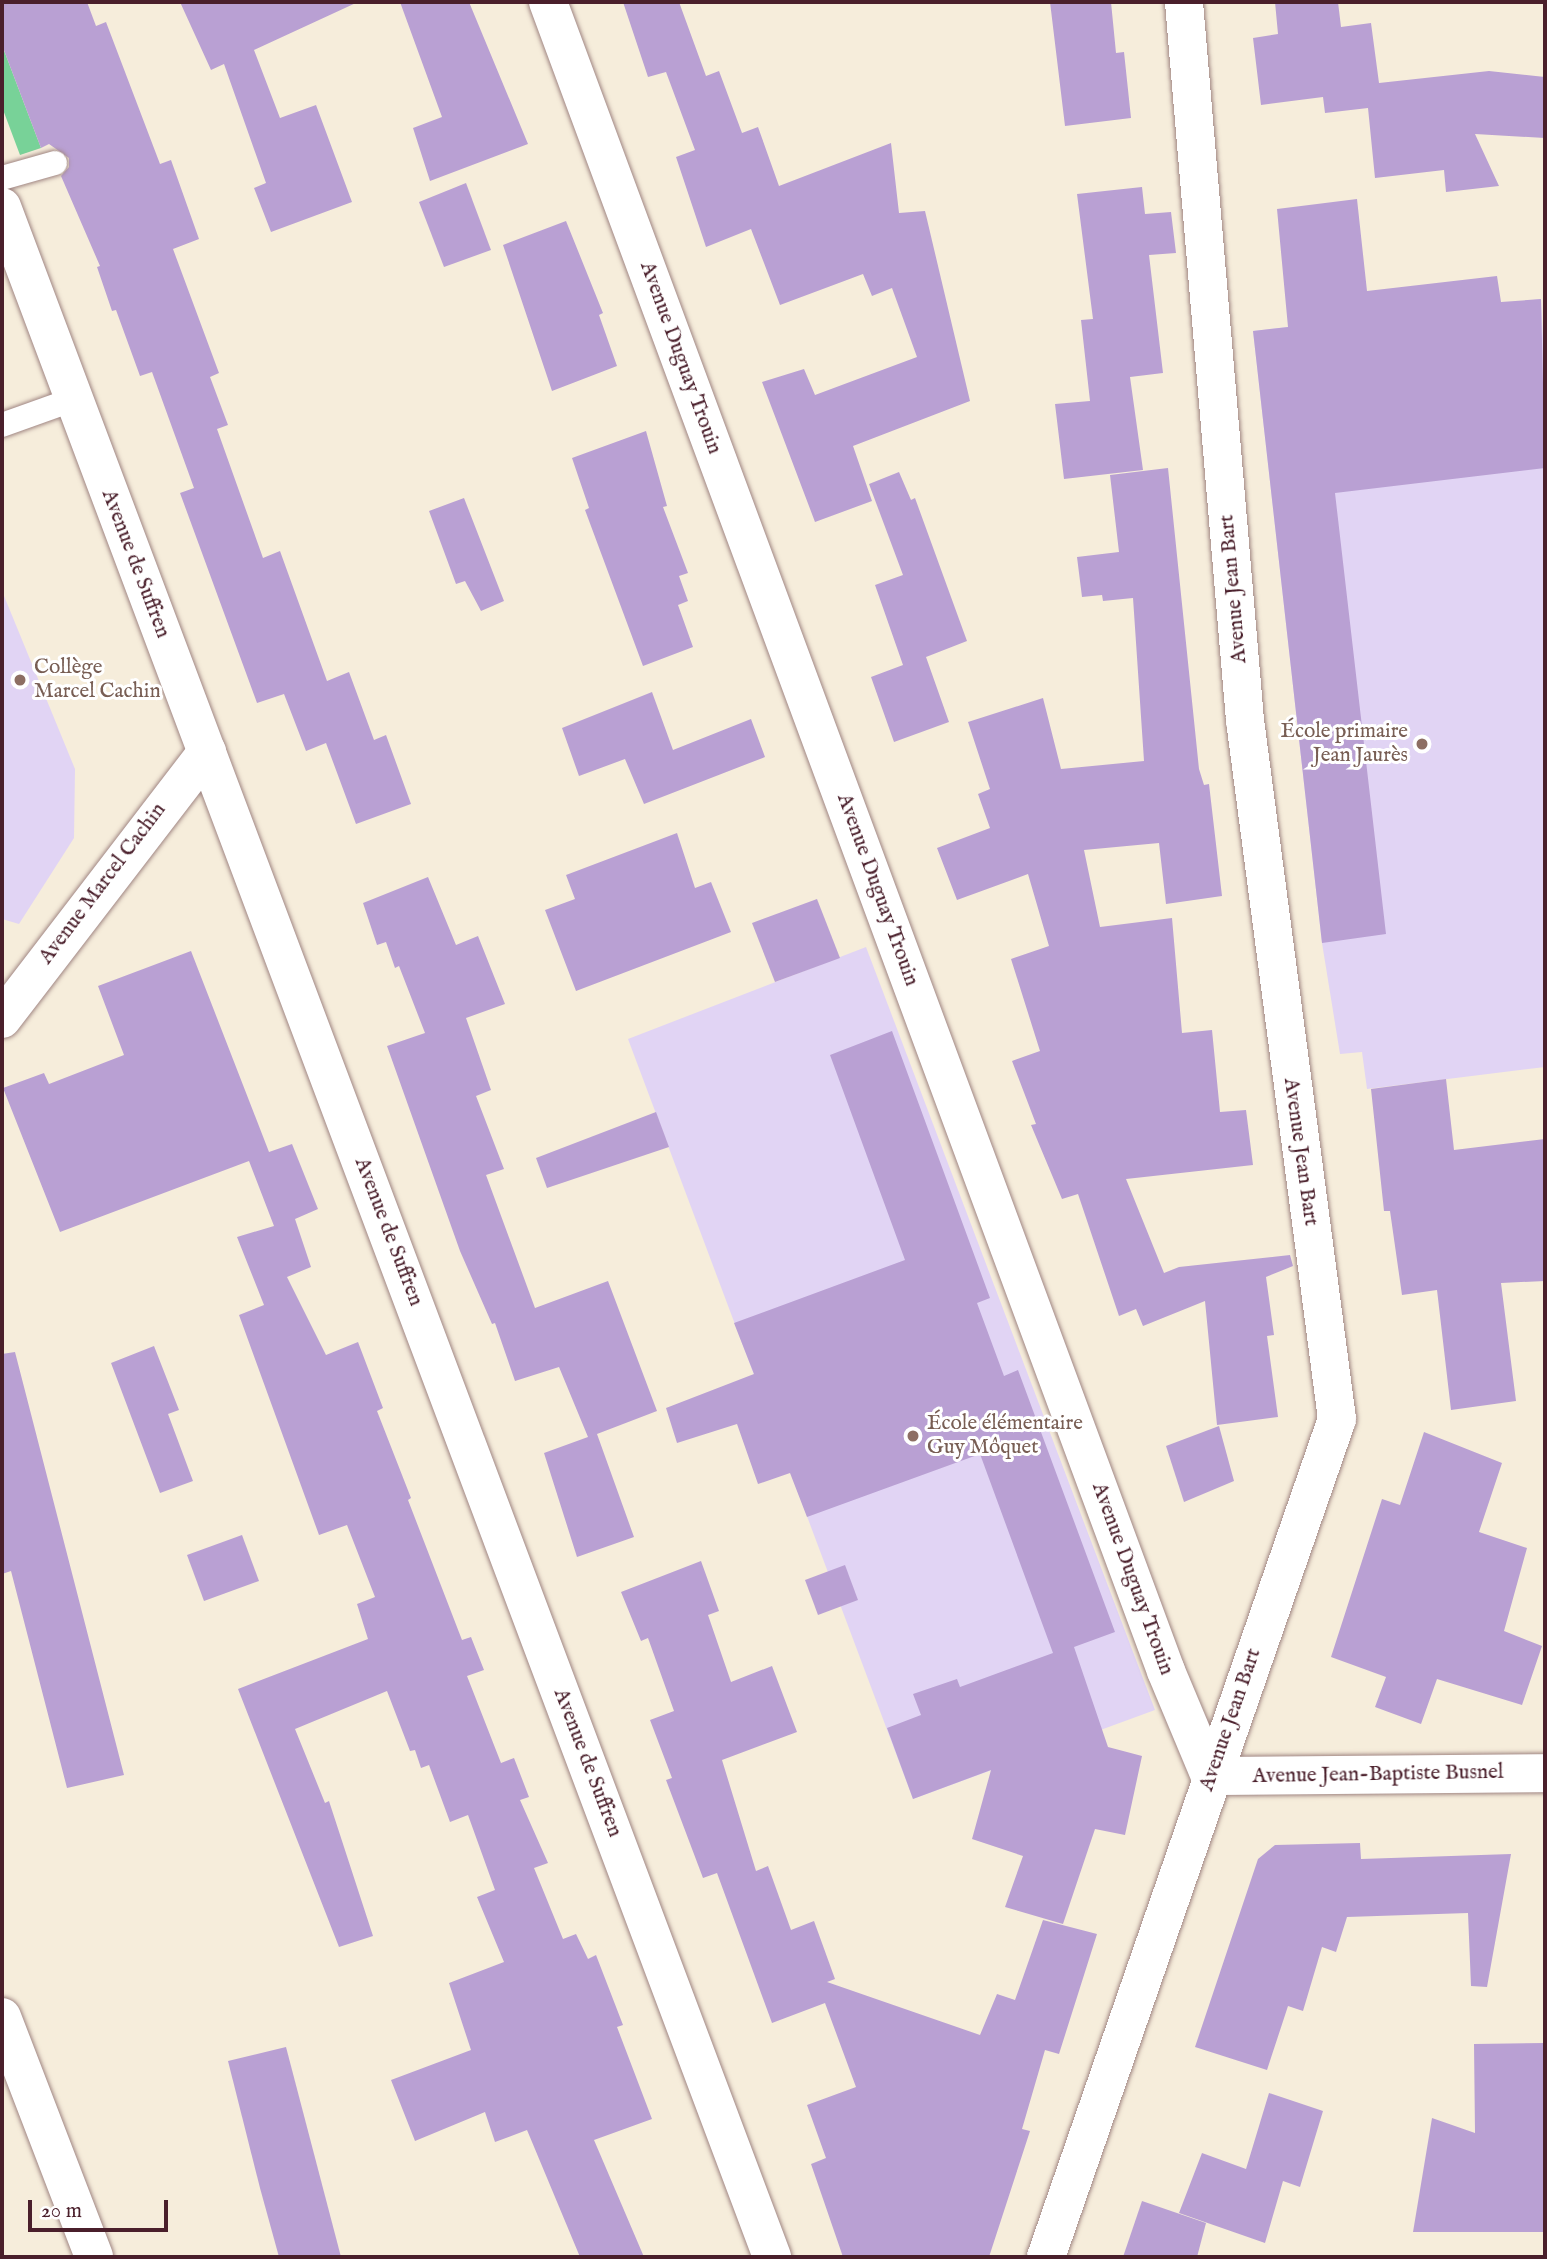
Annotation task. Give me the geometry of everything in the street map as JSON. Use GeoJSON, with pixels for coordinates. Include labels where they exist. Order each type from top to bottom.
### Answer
{"type":"FeatureCollection","features":[{"type":"Feature","properties":{"kind":"street","name":"Avenue Duguay Trouin"},"geometry":{"type":"LineString","coordinates":[[548,2],[1161,1658],[1210,1776]]}},
{"type":"Feature","properties":{"kind":"street","name":"Avenue Jean Bart"},"geometry":{"type":"LineString","coordinates":[[1046,2257],[1210,1776],[1337,1419],[1245,720],[1184,2]]}},
{"type":"Feature","properties":{"kind":"street","name":"Avenue de Suffren"},"geometry":{"type":"LineString","coordinates":[[2,207],[72,400],[207,752],[772,2257]]}},
{"type":"Feature","properties":{"kind":"street","name":"Avenue Marcel Cachin"},"geometry":{"type":"LineString","coordinates":[[2,1019],[207,752]]}},
{"type":"Feature","properties":{"kind":"street","name":"Avenue Jean-Baptiste Busnel"},"geometry":{"type":"LineString","coordinates":[[1210,1776],[1545,1773]]}},
{"type":"Feature","properties":{"kind":"street"},"geometry":{"type":"LineString","coordinates":[[2,2017],[94,2257]]}},
{"type":"Feature","properties":{"kind":"lane"},"geometry":{"type":"LineString","coordinates":[[2,178],[55,163]]}},
{"type":"Feature","properties":{"kind":"lane"},"geometry":{"type":"LineString","coordinates":[[2,425],[72,400]]}},
{"type":"Feature","properties":{"kind":"shaded area","name":"École primaire Jean Jaurès"},"geometry":{"type":"Polygon","coordinates":[[[1541,299],[1545,378],[1545,1067],[1367,1089],[1362,1052],[1340,1054],[1322,943],[1253,331],[1541,299]]]}},
{"type":"Feature","properties":{"kind":"shaded area","name":"Collège Marcel Cachin"},"geometry":{"type":"Polygon","coordinates":[[[2,591],[75,769],[74,838],[19,924],[2,919],[2,591]]]}},
{"type":"Feature","properties":{"kind":"shaded area","name":"École élémentaire Guy Môquet"},"geometry":{"type":"Polygon","coordinates":[[[866,947],[1155,1710],[913,1799],[628,1039],[866,947]]]}},
{"type":"Feature","properties":{"kind":"green space"},"geometry":{"type":"Polygon","coordinates":[[[2,45],[41,148],[20,155],[2,107],[2,45]]]}},
{"type":"Feature","properties":{"kind":"building"},"geometry":{"type":"Polygon","coordinates":[[[2,2],[87,2],[96,26],[106,22],[160,164],[171,160],[199,239],[173,249],[219,373],[210,377],[228,425],[217,429],[263,558],[280,551],[327,681],[349,672],[374,740],[386,735],[411,804],[356,824],[326,743],[306,751],[284,694],[257,703],[180,493],[194,488],[152,372],[140,376],[116,310],[112,311],[97,267],[100,266],[61,176],[69,167],[69,158],[49,144],[41,148],[2,45],[2,2]]]}},
{"type":"Feature","properties":{"kind":"building"},"geometry":{"type":"Polygon","coordinates":[[[180,2],[358,2],[254,50],[280,118],[316,105],[352,202],[271,232],[254,188],[266,183],[224,64],[211,70],[180,2]]]}},
{"type":"Feature","properties":{"kind":"building"},"geometry":{"type":"Polygon","coordinates":[[[400,2],[469,2],[528,144],[430,181],[413,128],[442,117],[400,2]]]}},
{"type":"Feature","properties":{"kind":"building"},"geometry":{"type":"Polygon","coordinates":[[[623,2],[679,2],[706,76],[719,71],[742,133],[758,127],[779,186],[891,143],[899,213],[925,211],[970,401],[853,446],[872,501],[815,522],[762,382],[804,369],[815,395],[917,357],[892,288],[872,296],[863,274],[780,305],[751,229],[706,247],[676,157],[695,150],[666,72],[648,77],[623,2]]]}},
{"type":"Feature","properties":{"kind":"building"},"geometry":{"type":"Polygon","coordinates":[[[1050,2],[1111,2],[1116,53],[1124,52],[1131,118],[1065,126],[1050,2]]]}},
{"type":"Feature","properties":{"kind":"building"},"geometry":{"type":"Polygon","coordinates":[[[1275,2],[1338,2],[1341,27],[1371,23],[1379,83],[1489,71],[1545,77],[1545,138],[1475,134],[1499,186],[1446,192],[1444,170],[1375,178],[1368,108],[1325,113],[1323,97],[1261,105],[1253,38],[1278,34],[1275,2]]]}},
{"type":"Feature","properties":{"kind":"building"},"geometry":{"type":"Polygon","coordinates":[[[466,183],[491,250],[444,267],[419,202],[466,183]]]}},
{"type":"Feature","properties":{"kind":"building"},"geometry":{"type":"Polygon","coordinates":[[[1142,187],[1145,214],[1171,212],[1176,253],[1149,255],[1163,373],[1130,377],[1143,470],[1064,479],[1055,404],[1090,401],[1081,320],[1093,319],[1077,194],[1142,187]]]}},
{"type":"Feature","properties":{"kind":"building"},"geometry":{"type":"Polygon","coordinates":[[[1357,199],[1367,291],[1497,276],[1501,302],[1541,299],[1545,468],[1335,493],[1386,934],[1322,943],[1253,331],[1288,327],[1277,209],[1357,199]]]}},
{"type":"Feature","properties":{"kind":"building"},"geometry":{"type":"Polygon","coordinates":[[[566,221],[603,313],[599,315],[617,366],[552,391],[503,245],[566,221]]]}},
{"type":"Feature","properties":{"kind":"building"},"geometry":{"type":"Polygon","coordinates":[[[646,431],[667,506],[663,507],[688,573],[679,576],[688,601],[678,605],[693,647],[643,666],[585,510],[589,508],[572,458],[646,431]]]}},
{"type":"Feature","properties":{"kind":"building"},"geometry":{"type":"Polygon","coordinates":[[[1168,468],[1199,769],[1204,785],[1209,784],[1222,896],[1166,904],[1159,843],[1084,850],[1100,927],[1172,918],[1182,1033],[1212,1030],[1220,1112],[1246,1110],[1253,1165],[1126,1179],[1164,1273],[1179,1267],[1290,1255],[1293,1266],[1266,1277],[1274,1335],[1267,1336],[1278,1417],[1217,1425],[1205,1301],[1143,1326],[1136,1309],[1119,1316],[1078,1194],[1062,1199],[1031,1125],[1036,1124],[1012,1061],[1040,1051],[1011,959],[1049,946],[1028,874],[957,900],[937,848],[990,828],[978,794],[990,789],[968,722],[1043,698],[1061,769],[1144,761],[1133,598],[1103,601],[1102,595],[1082,597],[1077,557],[1119,552],[1110,475],[1168,468]]]}},
{"type":"Feature","properties":{"kind":"building"},"geometry":{"type":"Polygon","coordinates":[[[899,472],[911,500],[915,498],[967,641],[926,657],[949,722],[894,742],[871,677],[903,665],[875,585],[903,575],[869,484],[899,472]]]}},
{"type":"Feature","properties":{"kind":"building"},"geometry":{"type":"Polygon","coordinates":[[[464,498],[504,601],[481,611],[465,581],[456,584],[429,511],[464,498]]]}},
{"type":"Feature","properties":{"kind":"building"},"geometry":{"type":"Polygon","coordinates":[[[652,692],[673,750],[751,719],[765,757],[644,804],[625,759],[579,776],[562,728],[652,692]]]}},
{"type":"Feature","properties":{"kind":"building"},"geometry":{"type":"Polygon","coordinates":[[[677,833],[695,888],[711,882],[731,932],[576,991],[545,910],[575,899],[566,875],[677,833]]]}},
{"type":"Feature","properties":{"kind":"building"},"geometry":{"type":"Polygon","coordinates":[[[428,877],[456,945],[478,936],[505,1004],[466,1018],[491,1090],[476,1096],[504,1169],[486,1175],[535,1308],[608,1281],[657,1411],[597,1434],[634,1537],[577,1557],[544,1453],[588,1437],[559,1367],[515,1381],[495,1323],[492,1324],[460,1251],[387,1046],[425,1033],[399,966],[395,968],[386,942],[377,945],[363,903],[428,877]]]}},
{"type":"Feature","properties":{"kind":"building"},"geometry":{"type":"Polygon","coordinates":[[[817,899],[840,958],[775,982],[752,923],[817,899]]]}},
{"type":"Feature","properties":{"kind":"building"},"geometry":{"type":"Polygon","coordinates":[[[191,951],[269,1152],[292,1144],[318,1209],[295,1219],[311,1267],[287,1277],[326,1355],[358,1342],[383,1408],[377,1411],[411,1498],[408,1500],[462,1640],[471,1637],[484,1670],[467,1676],[501,1763],[514,1758],[529,1797],[520,1800],[548,1863],[534,1868],[563,1939],[576,1934],[588,1959],[596,1955],[623,2025],[617,2027],[652,2119],[594,2140],[644,2257],[580,2257],[527,2130],[495,2142],[485,2112],[415,2141],[391,2080],[471,2050],[449,1983],[504,1962],[477,1897],[495,1890],[468,1815],[450,1822],[429,1765],[421,1768],[415,1750],[410,1751],[387,1691],[295,1729],[325,1803],[329,1801],[373,1936],[339,1947],[238,1689],[368,1639],[357,1604],[375,1597],[347,1525],[319,1535],[239,1315],[264,1305],[237,1237],[274,1226],[249,1161],[60,1232],[3,1088],[44,1073],[49,1084],[124,1055],[98,986],[191,951]]]}},
{"type":"Feature","properties":{"kind":"building","name":"École élémentaire Guy Môquet"},"geometry":{"type":"Polygon","coordinates":[[[892,1031],[990,1298],[977,1303],[1004,1376],[1018,1370],[1115,1632],[1074,1647],[1108,1747],[1142,1756],[1125,1835],[1095,1829],[1063,1924],[1005,1907],[1023,1856],[972,1839],[991,1770],[913,1799],[887,1728],[921,1715],[913,1694],[957,1679],[960,1687],[1053,1653],[980,1454],[807,1517],[790,1473],[758,1484],[737,1424],[677,1443],[666,1408],[754,1374],[734,1323],[905,1260],[830,1055],[892,1031]]]}},
{"type":"Feature","properties":{"kind":"building"},"geometry":{"type":"Polygon","coordinates":[[[1446,1079],[1454,1150],[1545,1139],[1545,1281],[1501,1283],[1516,1401],[1451,1410],[1437,1290],[1402,1295],[1390,1211],[1384,1211],[1371,1089],[1446,1079]]]}},
{"type":"Feature","properties":{"kind":"building"},"geometry":{"type":"Polygon","coordinates":[[[656,1112],[669,1147],[547,1188],[536,1158],[656,1112]]]}},
{"type":"Feature","properties":{"kind":"building"},"geometry":{"type":"Polygon","coordinates":[[[154,1346],[179,1410],[168,1414],[193,1481],[160,1493],[111,1363],[154,1346]]]}},
{"type":"Feature","properties":{"kind":"building"},"geometry":{"type":"Polygon","coordinates":[[[15,1352],[124,1775],[67,1788],[11,1571],[2,1574],[2,1354],[15,1352]]]}},
{"type":"Feature","properties":{"kind":"building"},"geometry":{"type":"Polygon","coordinates":[[[1219,1426],[1234,1481],[1184,1502],[1166,1446],[1219,1426]]]}},
{"type":"Feature","properties":{"kind":"building"},"geometry":{"type":"Polygon","coordinates":[[[1424,1432],[1502,1463],[1479,1532],[1527,1548],[1504,1631],[1542,1646],[1522,1705],[1437,1679],[1421,1724],[1375,1707],[1386,1677],[1331,1657],[1382,1499],[1400,1505],[1424,1432]]]}},
{"type":"Feature","properties":{"kind":"building"},"geometry":{"type":"Polygon","coordinates":[[[242,1535],[259,1581],[204,1601],[187,1555],[242,1535]]]}},
{"type":"Feature","properties":{"kind":"building"},"geometry":{"type":"Polygon","coordinates":[[[701,1561],[719,1611],[708,1615],[731,1682],[772,1666],[797,1732],[722,1760],[756,1871],[768,1866],[791,1930],[814,1921],[835,1979],[827,1982],[980,2035],[997,1994],[1015,2000],[1043,1920],[1097,1934],[1059,2054],[1045,2050],[1022,2129],[1030,2131],[989,2257],[843,2257],[811,2164],[826,2158],[807,2105],[856,2087],[825,2003],[772,2023],[717,1873],[703,1878],[666,1780],[672,1778],[650,1720],[674,1711],[648,1638],[641,1641],[621,1592],[701,1561]]]}},
{"type":"Feature","properties":{"kind":"building"},"geometry":{"type":"Polygon","coordinates":[[[845,1565],[858,1600],[818,1615],[805,1580],[845,1565]]]}},
{"type":"Feature","properties":{"kind":"building"},"geometry":{"type":"Polygon","coordinates":[[[1360,1843],[1361,1859],[1511,1854],[1487,1987],[1471,1986],[1468,1913],[1347,1917],[1336,1952],[1322,1947],[1303,2011],[1288,2006],[1267,2070],[1195,2047],[1258,1859],[1275,1845],[1360,1843]]]}},
{"type":"Feature","properties":{"kind":"building"},"geometry":{"type":"Polygon","coordinates":[[[1545,2043],[1545,2232],[1413,2232],[1432,2118],[1475,2133],[1474,2044],[1545,2043]]]}},
{"type":"Feature","properties":{"kind":"building"},"geometry":{"type":"Polygon","coordinates":[[[286,2047],[341,2257],[279,2257],[260,2188],[228,2061],[286,2047]]]}},
{"type":"Feature","properties":{"kind":"building"},"geometry":{"type":"Polygon","coordinates":[[[1269,2093],[1323,2111],[1300,2187],[1283,2181],[1265,2243],[1179,2213],[1202,2153],[1246,2169],[1269,2093]]]}},
{"type":"Feature","properties":{"kind":"building"},"geometry":{"type":"Polygon","coordinates":[[[1142,2201],[1206,2223],[1197,2257],[1123,2257],[1142,2201]]]}},
{"type":"Feature","properties":{"kind":"place","name":"Collège Marcel Cachin"},"geometry":{"type":"Point","coordinates":[20,680]}},
{"type":"Feature","properties":{"kind":"place","name":"École primaire Jean Jaurès"},"geometry":{"type":"Point","coordinates":[1422,744]}},
{"type":"Feature","properties":{"kind":"place","name":"École élémentaire Guy Môquet"},"geometry":{"type":"Point","coordinates":[913,1436]}}]}
